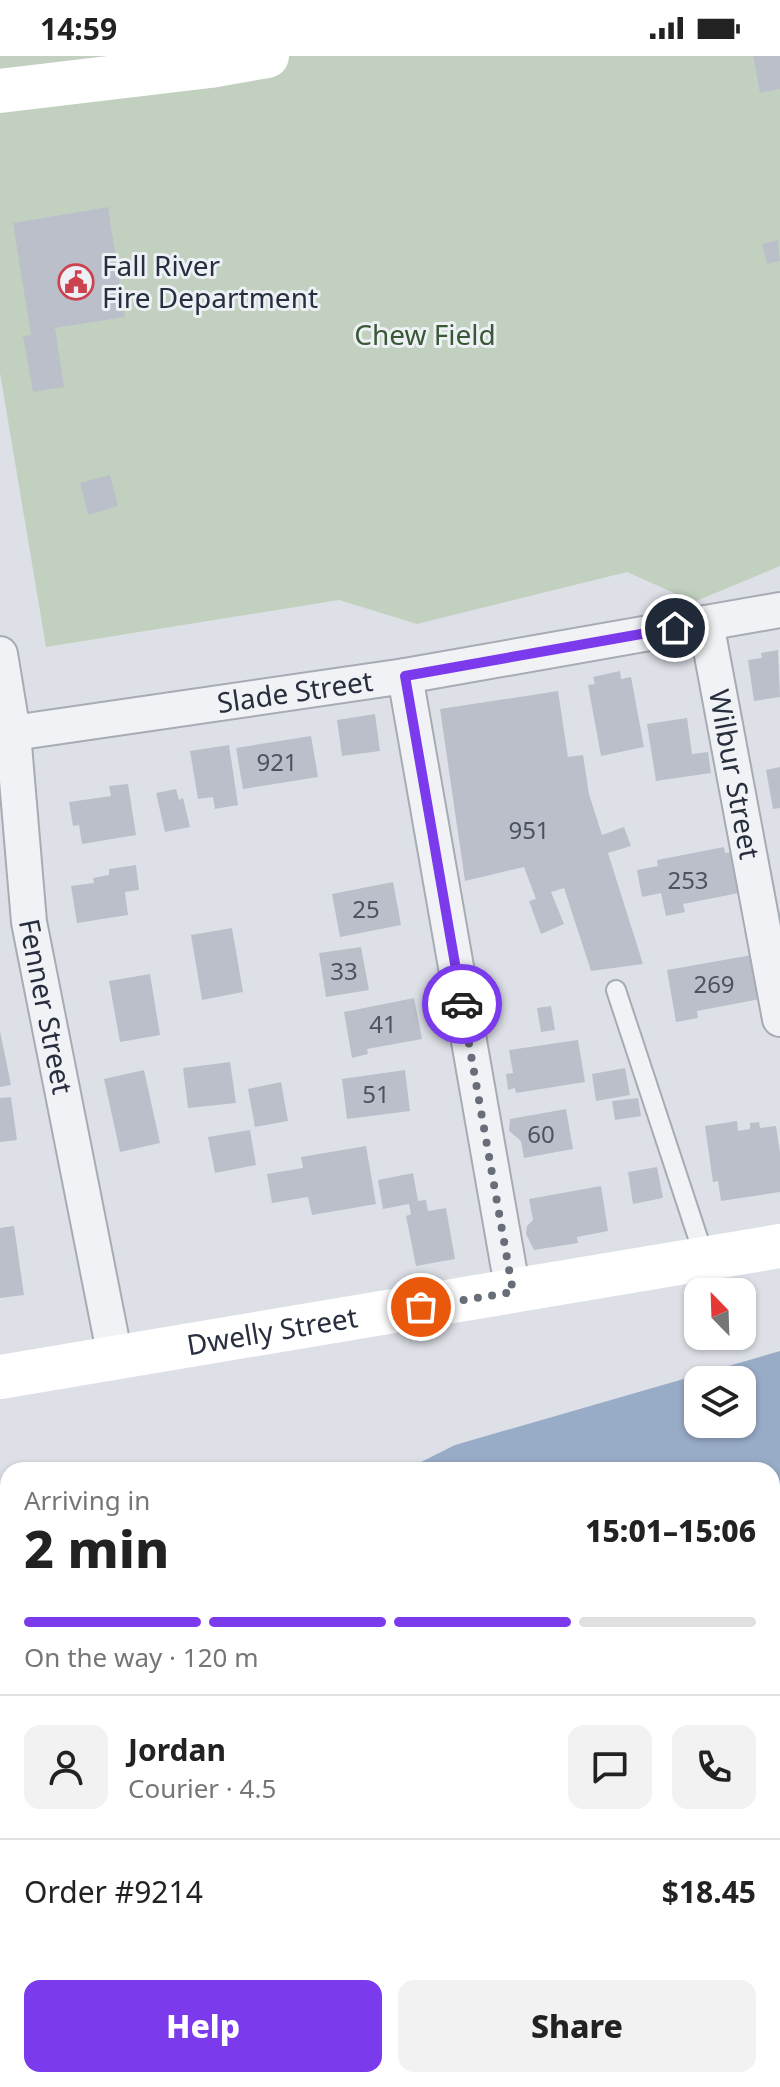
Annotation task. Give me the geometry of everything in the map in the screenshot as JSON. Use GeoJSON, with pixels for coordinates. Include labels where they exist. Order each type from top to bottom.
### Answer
{"type":"FeatureCollection","features":[{"type":"Feature","properties":{"kind":"main road"},"geometry":{"type":"LineString","coordinates":[[0,91],[210,66],[267,56]]}},
{"type":"Feature","properties":{"kind":"main road","name":"Dwelly Street"},"geometry":{"type":"LineString","coordinates":[[0,1377],[780,1246]]}},
{"type":"Feature","properties":{"kind":"street","name":"Slade Street"},"geometry":{"type":"LineString","coordinates":[[7,734],[405,676],[780,610]]}},
{"type":"Feature","properties":{"kind":"street","name":"Wilbur Street"},"geometry":{"type":"LineString","coordinates":[[706,623],[780,1019]]}},
{"type":"Feature","properties":{"kind":"street","name":"Fenner Street"},"geometry":{"type":"LineString","coordinates":[[0,654],[29,922],[115,1357]]}},
{"type":"Feature","properties":{"kind":"street"},"geometry":{"type":"LineString","coordinates":[[405,676],[513,1292]]}},
{"type":"Feature","properties":{"kind":"lane"},"geometry":{"type":"LineString","coordinates":[[616,990],[705,1259]]}},
{"type":"Feature","properties":{"kind":"green space","name":"Chew Field"},"geometry":{"type":"Polygon","coordinates":[[[0,56],[780,56],[780,566],[694,602],[627,572],[417,624],[339,600],[46,647],[0,373],[0,56]]]}},
{"type":"Feature","properties":{"kind":"water"},"geometry":{"type":"Polygon","coordinates":[[[780,1351],[780,1462],[421,1462],[455,1445],[684,1379],[684,1438],[756,1438],[756,1366],[728,1366],[780,1351]]]}},
{"type":"Feature","properties":{"kind":"building"},"geometry":{"type":"Polygon","coordinates":[[[753,56],[780,56],[780,89],[760,93],[753,56]]]}},
{"type":"Feature","properties":{"kind":"building"},"geometry":{"type":"Polygon","coordinates":[[[108,207],[125,317],[55,328],[64,387],[33,392],[23,336],[31,335],[13,223],[108,207]]]}},
{"type":"Feature","properties":{"kind":"building"},"geometry":{"type":"Polygon","coordinates":[[[778,240],[780,261],[767,264],[762,244],[778,240]]]}},
{"type":"Feature","properties":{"kind":"building"},"geometry":{"type":"Polygon","coordinates":[[[110,475],[118,506],[88,515],[80,483],[110,475]]]}},
{"type":"Feature","properties":{"kind":"building"},"geometry":{"type":"Polygon","coordinates":[[[778,650],[780,697],[754,701],[748,660],[762,658],[761,653],[778,650]]]}},
{"type":"Feature","properties":{"kind":"building"},"geometry":{"type":"Polygon","coordinates":[[[620,671],[621,679],[631,677],[644,747],[601,756],[588,685],[595,684],[593,677],[620,671]]]}},
{"type":"Feature","properties":{"kind":"building"},"geometry":{"type":"Polygon","coordinates":[[[558,691],[568,757],[583,755],[589,794],[602,835],[624,827],[631,846],[608,853],[643,964],[591,971],[564,888],[551,892],[564,924],[541,934],[529,901],[536,899],[524,867],[465,881],[440,709],[558,691]]]}},
{"type":"Feature","properties":{"kind":"building"},"geometry":{"type":"Polygon","coordinates":[[[375,714],[380,751],[342,756],[337,720],[375,714]]]}},
{"type":"Feature","properties":{"kind":"building"},"geometry":{"type":"Polygon","coordinates":[[[687,718],[692,754],[708,752],[711,773],[656,781],[647,724],[687,718]]]}},
{"type":"Feature","properties":{"kind":"building"},"geometry":{"type":"Polygon","coordinates":[[[311,736],[318,777],[243,789],[236,748],[311,736]]]}},
{"type":"Feature","properties":{"kind":"building"},"geometry":{"type":"Polygon","coordinates":[[[229,745],[238,805],[215,809],[213,797],[198,799],[190,751],[229,745]]]}},
{"type":"Feature","properties":{"kind":"building"},"geometry":{"type":"Polygon","coordinates":[[[780,767],[780,808],[773,809],[766,770],[780,767]]]}},
{"type":"Feature","properties":{"kind":"building"},"geometry":{"type":"Polygon","coordinates":[[[128,784],[136,835],[82,844],[79,825],[73,826],[69,802],[111,796],[109,786],[128,784]]]}},
{"type":"Feature","properties":{"kind":"building"},"geometry":{"type":"Polygon","coordinates":[[[176,789],[179,800],[183,798],[190,827],[165,832],[156,793],[176,789]]]}},
{"type":"Feature","properties":{"kind":"building"},"geometry":{"type":"Polygon","coordinates":[[[724,847],[725,853],[731,852],[739,893],[683,904],[685,912],[666,916],[661,893],[642,897],[637,870],[658,866],[657,860],[724,847]]]}},
{"type":"Feature","properties":{"kind":"building"},"geometry":{"type":"Polygon","coordinates":[[[136,865],[139,890],[125,892],[128,915],[77,923],[71,886],[94,883],[93,878],[109,875],[109,869],[136,865]]]}},
{"type":"Feature","properties":{"kind":"building"},"geometry":{"type":"Polygon","coordinates":[[[393,882],[401,925],[340,937],[332,894],[393,882]]]}},
{"type":"Feature","properties":{"kind":"building"},"geometry":{"type":"Polygon","coordinates":[[[232,928],[243,992],[202,1000],[191,935],[232,928]]]}},
{"type":"Feature","properties":{"kind":"building"},"geometry":{"type":"Polygon","coordinates":[[[361,947],[369,990],[326,997],[319,953],[361,947]]]}},
{"type":"Feature","properties":{"kind":"building"},"geometry":{"type":"Polygon","coordinates":[[[752,955],[760,999],[697,1011],[698,1018],[676,1022],[667,970],[752,955]]]}},
{"type":"Feature","properties":{"kind":"building"},"geometry":{"type":"Polygon","coordinates":[[[150,974],[160,1035],[120,1042],[109,981],[150,974]]]}},
{"type":"Feature","properties":{"kind":"building"},"geometry":{"type":"Polygon","coordinates":[[[414,998],[422,1039],[367,1049],[368,1054],[352,1058],[344,1012],[414,998]]]}},
{"type":"Feature","properties":{"kind":"building"},"geometry":{"type":"Polygon","coordinates":[[[551,1006],[555,1030],[541,1032],[537,1008],[551,1006]]]}},
{"type":"Feature","properties":{"kind":"building"},"geometry":{"type":"Polygon","coordinates":[[[0,1031],[11,1085],[0,1087],[0,1031]]]}},
{"type":"Feature","properties":{"kind":"building"},"geometry":{"type":"Polygon","coordinates":[[[578,1040],[585,1082],[516,1093],[515,1088],[508,1090],[506,1074],[513,1073],[509,1050],[578,1040]]]}},
{"type":"Feature","properties":{"kind":"building"},"geometry":{"type":"Polygon","coordinates":[[[230,1062],[236,1103],[188,1108],[183,1068],[230,1062]]]}},
{"type":"Feature","properties":{"kind":"building"},"geometry":{"type":"Polygon","coordinates":[[[625,1068],[630,1095],[596,1101],[592,1074],[625,1068]]]}},
{"type":"Feature","properties":{"kind":"building"},"geometry":{"type":"Polygon","coordinates":[[[144,1070],[160,1143],[120,1152],[104,1079],[144,1070]]]}},
{"type":"Feature","properties":{"kind":"building"},"geometry":{"type":"Polygon","coordinates":[[[405,1070],[410,1111],[347,1119],[342,1079],[405,1070]]]}},
{"type":"Feature","properties":{"kind":"building"},"geometry":{"type":"Polygon","coordinates":[[[281,1082],[288,1121],[255,1127],[248,1089],[281,1082]]]}},
{"type":"Feature","properties":{"kind":"building"},"geometry":{"type":"Polygon","coordinates":[[[11,1097],[17,1140],[0,1142],[0,1098],[11,1097]]]}},
{"type":"Feature","properties":{"kind":"building"},"geometry":{"type":"Polygon","coordinates":[[[638,1098],[641,1116],[615,1120],[612,1101],[638,1098]]]}},
{"type":"Feature","properties":{"kind":"building"},"geometry":{"type":"Polygon","coordinates":[[[566,1109],[573,1149],[524,1158],[521,1141],[509,1131],[510,1119],[566,1109]]]}},
{"type":"Feature","properties":{"kind":"building"},"geometry":{"type":"Polygon","coordinates":[[[737,1121],[738,1131],[750,1129],[750,1123],[759,1122],[760,1128],[776,1126],[780,1192],[721,1201],[718,1181],[713,1182],[705,1126],[737,1121]]]}},
{"type":"Feature","properties":{"kind":"building"},"geometry":{"type":"Polygon","coordinates":[[[250,1130],[256,1165],[215,1173],[208,1137],[250,1130]]]}},
{"type":"Feature","properties":{"kind":"building"},"geometry":{"type":"Polygon","coordinates":[[[366,1146],[376,1204],[312,1215],[308,1197],[272,1203],[267,1174],[303,1168],[301,1157],[366,1146]]]}},
{"type":"Feature","properties":{"kind":"building"},"geometry":{"type":"Polygon","coordinates":[[[657,1167],[663,1198],[633,1204],[628,1172],[657,1167]]]}},
{"type":"Feature","properties":{"kind":"building"},"geometry":{"type":"Polygon","coordinates":[[[413,1173],[418,1201],[426,1200],[428,1211],[446,1208],[455,1259],[416,1266],[406,1216],[411,1214],[409,1204],[383,1209],[378,1180],[413,1173]]]}},
{"type":"Feature","properties":{"kind":"building"},"geometry":{"type":"Polygon","coordinates":[[[601,1186],[608,1231],[577,1237],[578,1243],[534,1250],[526,1234],[527,1226],[533,1220],[529,1199],[601,1186]]]}},
{"type":"Feature","properties":{"kind":"building"},"geometry":{"type":"Polygon","coordinates":[[[14,1226],[24,1295],[0,1298],[0,1228],[14,1226]]]}},
{"type":"Feature","properties":{"kind":"way so far"},"geometry":{"type":"LineString","coordinates":[[421,1307],[513,1292],[462,1004]]}},
{"type":"Feature","properties":{"kind":"place","name":"Fall River Fire Department"},"geometry":{"type":"Point","coordinates":[76,282]}},
{"type":"Feature","properties":{"kind":"route"},"geometry":{"type":"LineString","coordinates":[[462,1004],[405,676],[675,628]]}}]}
